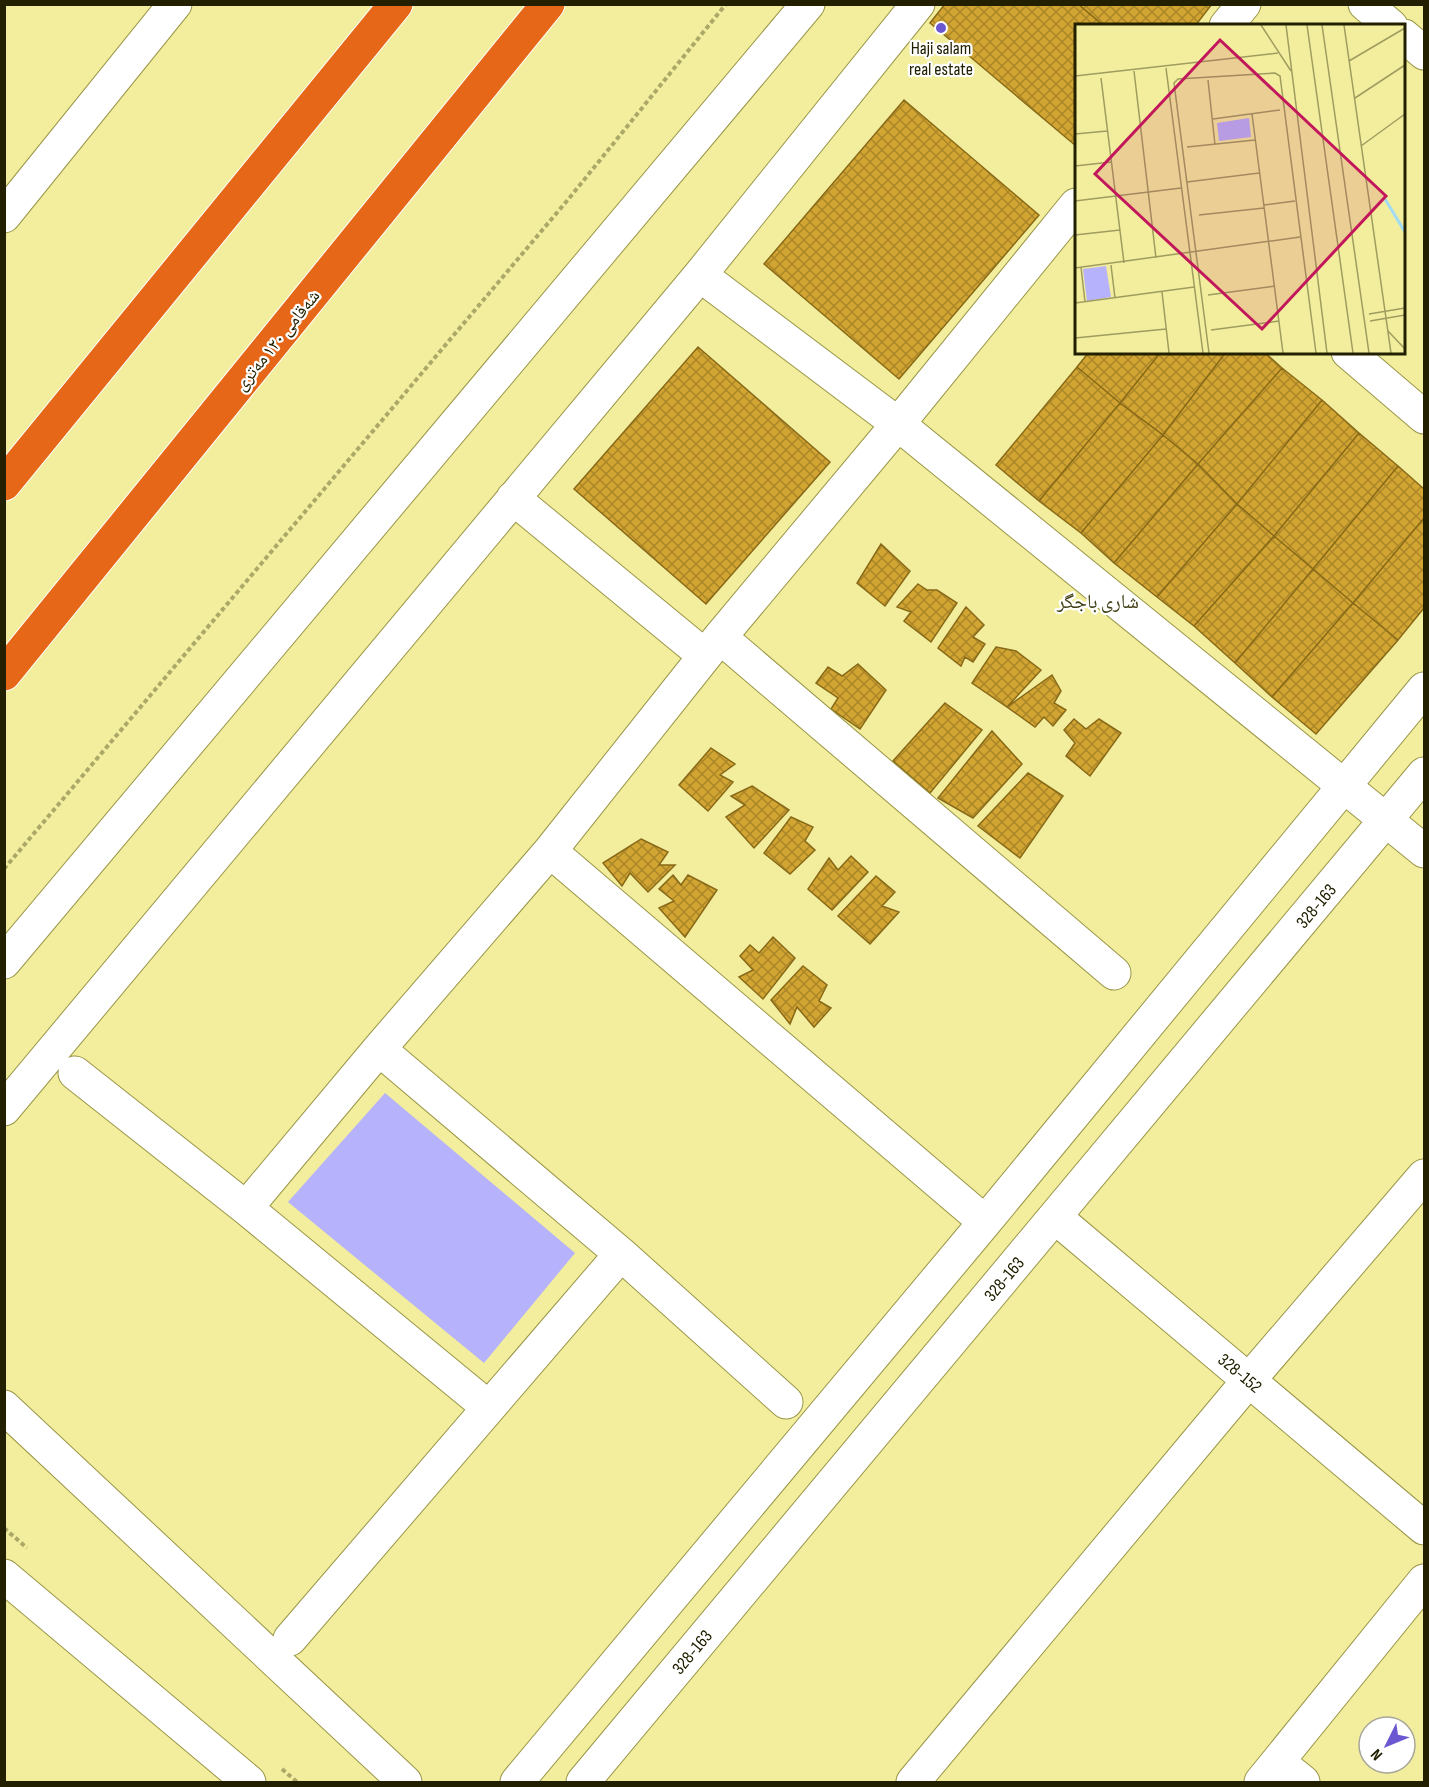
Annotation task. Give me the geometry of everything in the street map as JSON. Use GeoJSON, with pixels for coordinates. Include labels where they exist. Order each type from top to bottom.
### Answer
{"type":"FeatureCollection","features":[{"type":"Feature","properties":{"kind":"highway"},"geometry":{"type":"LineString","coordinates":[[4,484],[227,214],[396,4]]}},
{"type":"Feature","properties":{"kind":"highway","name":"شەقامی ١٢٠ مەتری"},"geometry":{"type":"LineString","coordinates":[[4,674],[548,4]]}},
{"type":"Feature","properties":{"kind":"street"},"geometry":{"type":"LineString","coordinates":[[4,216],[175,4]]}},
{"type":"Feature","properties":{"kind":"street"},"geometry":{"type":"LineString","coordinates":[[4,962],[808,4]]}},
{"type":"Feature","properties":{"kind":"street"},"geometry":{"type":"LineString","coordinates":[[4,1109],[700,275],[918,4]]}},
{"type":"Feature","properties":{"kind":"street"},"geometry":{"type":"LineString","coordinates":[[1228,24],[1244,4]]}},
{"type":"Feature","properties":{"kind":"street"},"geometry":{"type":"LineString","coordinates":[[1365,4],[1389,24]]}},
{"type":"Feature","properties":{"kind":"street"},"geometry":{"type":"LineString","coordinates":[[1405,37],[1425,53]]}},
{"type":"Feature","properties":{"kind":"street"},"geometry":{"type":"LineString","coordinates":[[246,1208],[379,1049],[550,851],[712,646],[1075,207]]}},
{"type":"Feature","properties":{"kind":"street"},"geometry":{"type":"LineString","coordinates":[[700,275],[898,424],[1425,851]]}},
{"type":"Feature","properties":{"kind":"street"},"geometry":{"type":"LineString","coordinates":[[1350,354],[1425,417]]}},
{"type":"Feature","properties":{"kind":"street"},"geometry":{"type":"LineString","coordinates":[[513,498],[712,646],[1114,973]]}},
{"type":"Feature","properties":{"kind":"street"},"geometry":{"type":"LineString","coordinates":[[517,1782],[985,1222],[1425,689]]}},
{"type":"Feature","properties":{"kind":"street","name":"328-163"},"geometry":{"type":"LineString","coordinates":[[583,1782],[1425,774]]}},
{"type":"Feature","properties":{"kind":"street"},"geometry":{"type":"LineString","coordinates":[[550,851],[985,1222]]}},
{"type":"Feature","properties":{"kind":"street"},"geometry":{"type":"LineString","coordinates":[[379,1049],[621,1254],[786,1402]]}},
{"type":"Feature","properties":{"kind":"street"},"geometry":{"type":"LineString","coordinates":[[75,1073],[246,1208],[488,1407]]}},
{"type":"Feature","properties":{"kind":"street"},"geometry":{"type":"LineString","coordinates":[[913,1782],[1249,1380],[1425,1176]]}},
{"type":"Feature","properties":{"kind":"street","name":"328-152"},"geometry":{"type":"LineString","coordinates":[[1055,1217],[1425,1528]]}},
{"type":"Feature","properties":{"kind":"street"},"geometry":{"type":"LineString","coordinates":[[290,1639],[621,1254]]}},
{"type":"Feature","properties":{"kind":"street"},"geometry":{"type":"LineString","coordinates":[[4,1407],[405,1782]]}},
{"type":"Feature","properties":{"kind":"street"},"geometry":{"type":"LineString","coordinates":[[4,1576],[249,1782]]}},
{"type":"Feature","properties":{"kind":"street"},"geometry":{"type":"LineString","coordinates":[[1281,1776],[1425,1581]]}},
{"type":"Feature","properties":{"kind":"path"},"geometry":{"type":"LineString","coordinates":[[4,869],[571,196],[726,4]]}},
{"type":"Feature","properties":{"kind":"shaded area"},"geometry":{"type":"Polygon","coordinates":[[[385,1093],[575,1253],[484,1363],[288,1202],[385,1093]]]}},
{"type":"Feature","properties":{"kind":"building"},"geometry":{"type":"Polygon","coordinates":[[[945,4],[1078,4],[1102,24],[1075,24],[1075,145],[930,23],[945,4]]]}},
{"type":"Feature","properties":{"kind":"building"},"geometry":{"type":"Polygon","coordinates":[[[1078,4],[1212,4],[1197,24],[1102,24],[1078,4]]]}},
{"type":"Feature","properties":{"kind":"building"},"geometry":{"type":"Polygon","coordinates":[[[904,100],[1039,215],[899,379],[764,264],[904,100]]]}},
{"type":"Feature","properties":{"kind":"building"},"geometry":{"type":"Polygon","coordinates":[[[698,347],[830,462],[706,604],[574,489],[698,347]]]}},
{"type":"Feature","properties":{"kind":"building"},"geometry":{"type":"Polygon","coordinates":[[[1087,354],[1159,354],[1120,403],[1077,367],[1087,354]]]}},
{"type":"Feature","properties":{"kind":"building"},"geometry":{"type":"Polygon","coordinates":[[[1159,354],[1224,354],[1163,435],[1120,403],[1159,354]]]}},
{"type":"Feature","properties":{"kind":"building"},"geometry":{"type":"Polygon","coordinates":[[[1224,354],[1266,354],[1282,368],[1198,464],[1163,435],[1224,354]]]}},
{"type":"Feature","properties":{"kind":"building"},"geometry":{"type":"Polygon","coordinates":[[[1077,367],[1120,403],[1039,501],[996,465],[1077,367]]]}},
{"type":"Feature","properties":{"kind":"building"},"geometry":{"type":"Polygon","coordinates":[[[1282,368],[1322,400],[1237,504],[1198,464],[1282,368]]]}},
{"type":"Feature","properties":{"kind":"building"},"geometry":{"type":"Polygon","coordinates":[[[1322,400],[1359,433],[1274,536],[1237,504],[1322,400]]]}},
{"type":"Feature","properties":{"kind":"building"},"geometry":{"type":"Polygon","coordinates":[[[1120,403],[1163,435],[1081,533],[1039,501],[1120,403]]]}},
{"type":"Feature","properties":{"kind":"building"},"geometry":{"type":"Polygon","coordinates":[[[1359,433],[1398,466],[1313,569],[1274,536],[1359,433]]]}},
{"type":"Feature","properties":{"kind":"building"},"geometry":{"type":"Polygon","coordinates":[[[1163,435],[1198,464],[1114,563],[1081,533],[1163,435]]]}},
{"type":"Feature","properties":{"kind":"building"},"geometry":{"type":"Polygon","coordinates":[[[1198,464],[1237,504],[1157,597],[1114,563],[1198,464]]]}},
{"type":"Feature","properties":{"kind":"building"},"geometry":{"type":"Polygon","coordinates":[[[1398,466],[1424,489],[1424,518],[1353,603],[1313,569],[1398,466]]]}},
{"type":"Feature","properties":{"kind":"building"},"geometry":{"type":"Polygon","coordinates":[[[1237,504],[1274,536],[1194,626],[1157,597],[1237,504]]]}},
{"type":"Feature","properties":{"kind":"building"},"geometry":{"type":"Polygon","coordinates":[[[1424,518],[1424,608],[1398,640],[1353,603],[1424,518]]]}},
{"type":"Feature","properties":{"kind":"building"},"geometry":{"type":"Polygon","coordinates":[[[1274,536],[1313,569],[1235,663],[1194,626],[1274,536]]]}},
{"type":"Feature","properties":{"kind":"building"},"geometry":{"type":"Polygon","coordinates":[[[881,544],[910,571],[885,606],[857,583],[881,544]]]}},
{"type":"Feature","properties":{"kind":"building"},"geometry":{"type":"Polygon","coordinates":[[[1313,569],[1353,603],[1272,697],[1235,663],[1313,569]]]}},
{"type":"Feature","properties":{"kind":"building"},"geometry":{"type":"Polygon","coordinates":[[[918,584],[927,590],[937,590],[957,603],[931,642],[904,621],[911,612],[897,607],[918,584]]]}},
{"type":"Feature","properties":{"kind":"building"},"geometry":{"type":"Polygon","coordinates":[[[1353,603],[1398,640],[1316,734],[1272,697],[1353,603]]]}},
{"type":"Feature","properties":{"kind":"building"},"geometry":{"type":"Polygon","coordinates":[[[966,607],[984,625],[973,637],[985,644],[973,662],[965,657],[961,666],[938,648],[966,607]]]}},
{"type":"Feature","properties":{"kind":"building"},"geometry":{"type":"Polygon","coordinates":[[[996,647],[1016,651],[1041,670],[1007,707],[972,683],[996,647]]]}},
{"type":"Feature","properties":{"kind":"building"},"geometry":{"type":"Polygon","coordinates":[[[858,664],[886,690],[860,729],[831,709],[838,698],[816,683],[828,667],[842,676],[858,664]]]}},
{"type":"Feature","properties":{"kind":"building"},"geometry":{"type":"Polygon","coordinates":[[[1052,675],[1061,691],[1054,703],[1066,710],[1053,726],[1044,717],[1035,727],[1007,707],[1052,675]]]}},
{"type":"Feature","properties":{"kind":"building"},"geometry":{"type":"Polygon","coordinates":[[[945,703],[982,730],[930,793],[893,761],[945,703]]]}},
{"type":"Feature","properties":{"kind":"building"},"geometry":{"type":"Polygon","coordinates":[[[1074,719],[1086,729],[1099,719],[1121,733],[1090,776],[1066,756],[1075,743],[1064,730],[1074,719]]]}},
{"type":"Feature","properties":{"kind":"building"},"geometry":{"type":"Polygon","coordinates":[[[992,731],[1022,764],[973,818],[938,798],[992,731]]]}},
{"type":"Feature","properties":{"kind":"building"},"geometry":{"type":"Polygon","coordinates":[[[711,748],[735,764],[720,775],[733,782],[708,811],[679,785],[711,748]]]}},
{"type":"Feature","properties":{"kind":"building"},"geometry":{"type":"Polygon","coordinates":[[[1028,773],[1063,796],[1020,858],[978,826],[1028,773]]]}},
{"type":"Feature","properties":{"kind":"building"},"geometry":{"type":"Polygon","coordinates":[[[752,786],[789,810],[754,848],[726,817],[745,805],[731,796],[752,786]]]}},
{"type":"Feature","properties":{"kind":"building"},"geometry":{"type":"Polygon","coordinates":[[[791,817],[813,827],[805,841],[815,850],[790,874],[764,853],[791,817]]]}},
{"type":"Feature","properties":{"kind":"building"},"geometry":{"type":"Polygon","coordinates":[[[641,839],[668,852],[659,865],[675,865],[648,892],[630,873],[622,886],[603,863],[641,839]]]}},
{"type":"Feature","properties":{"kind":"building"},"geometry":{"type":"Polygon","coordinates":[[[851,856],[868,872],[832,910],[808,889],[829,858],[838,870],[851,856]]]}},
{"type":"Feature","properties":{"kind":"building"},"geometry":{"type":"Polygon","coordinates":[[[673,875],[681,885],[688,875],[717,890],[685,937],[659,908],[674,901],[659,889],[673,875]]]}},
{"type":"Feature","properties":{"kind":"building"},"geometry":{"type":"Polygon","coordinates":[[[876,876],[895,892],[882,906],[899,912],[870,944],[838,916],[876,876]]]}},
{"type":"Feature","properties":{"kind":"building"},"geometry":{"type":"Polygon","coordinates":[[[773,937],[795,958],[763,999],[739,977],[753,970],[740,956],[750,945],[759,953],[773,937]]]}},
{"type":"Feature","properties":{"kind":"building"},"geometry":{"type":"Polygon","coordinates":[[[803,966],[827,985],[819,1001],[831,1008],[814,1027],[797,1007],[790,1024],[771,1000],[803,966]]]}},
{"type":"Feature","properties":{"kind":"place","name":"Haji salam real estate"},"geometry":{"type":"Point","coordinates":[941,28]}},
{"type":"Feature","properties":{"kind":"district","name":"شاری باجگر"},"geometry":{"type":"Point","coordinates":[1098,601]}}]}
